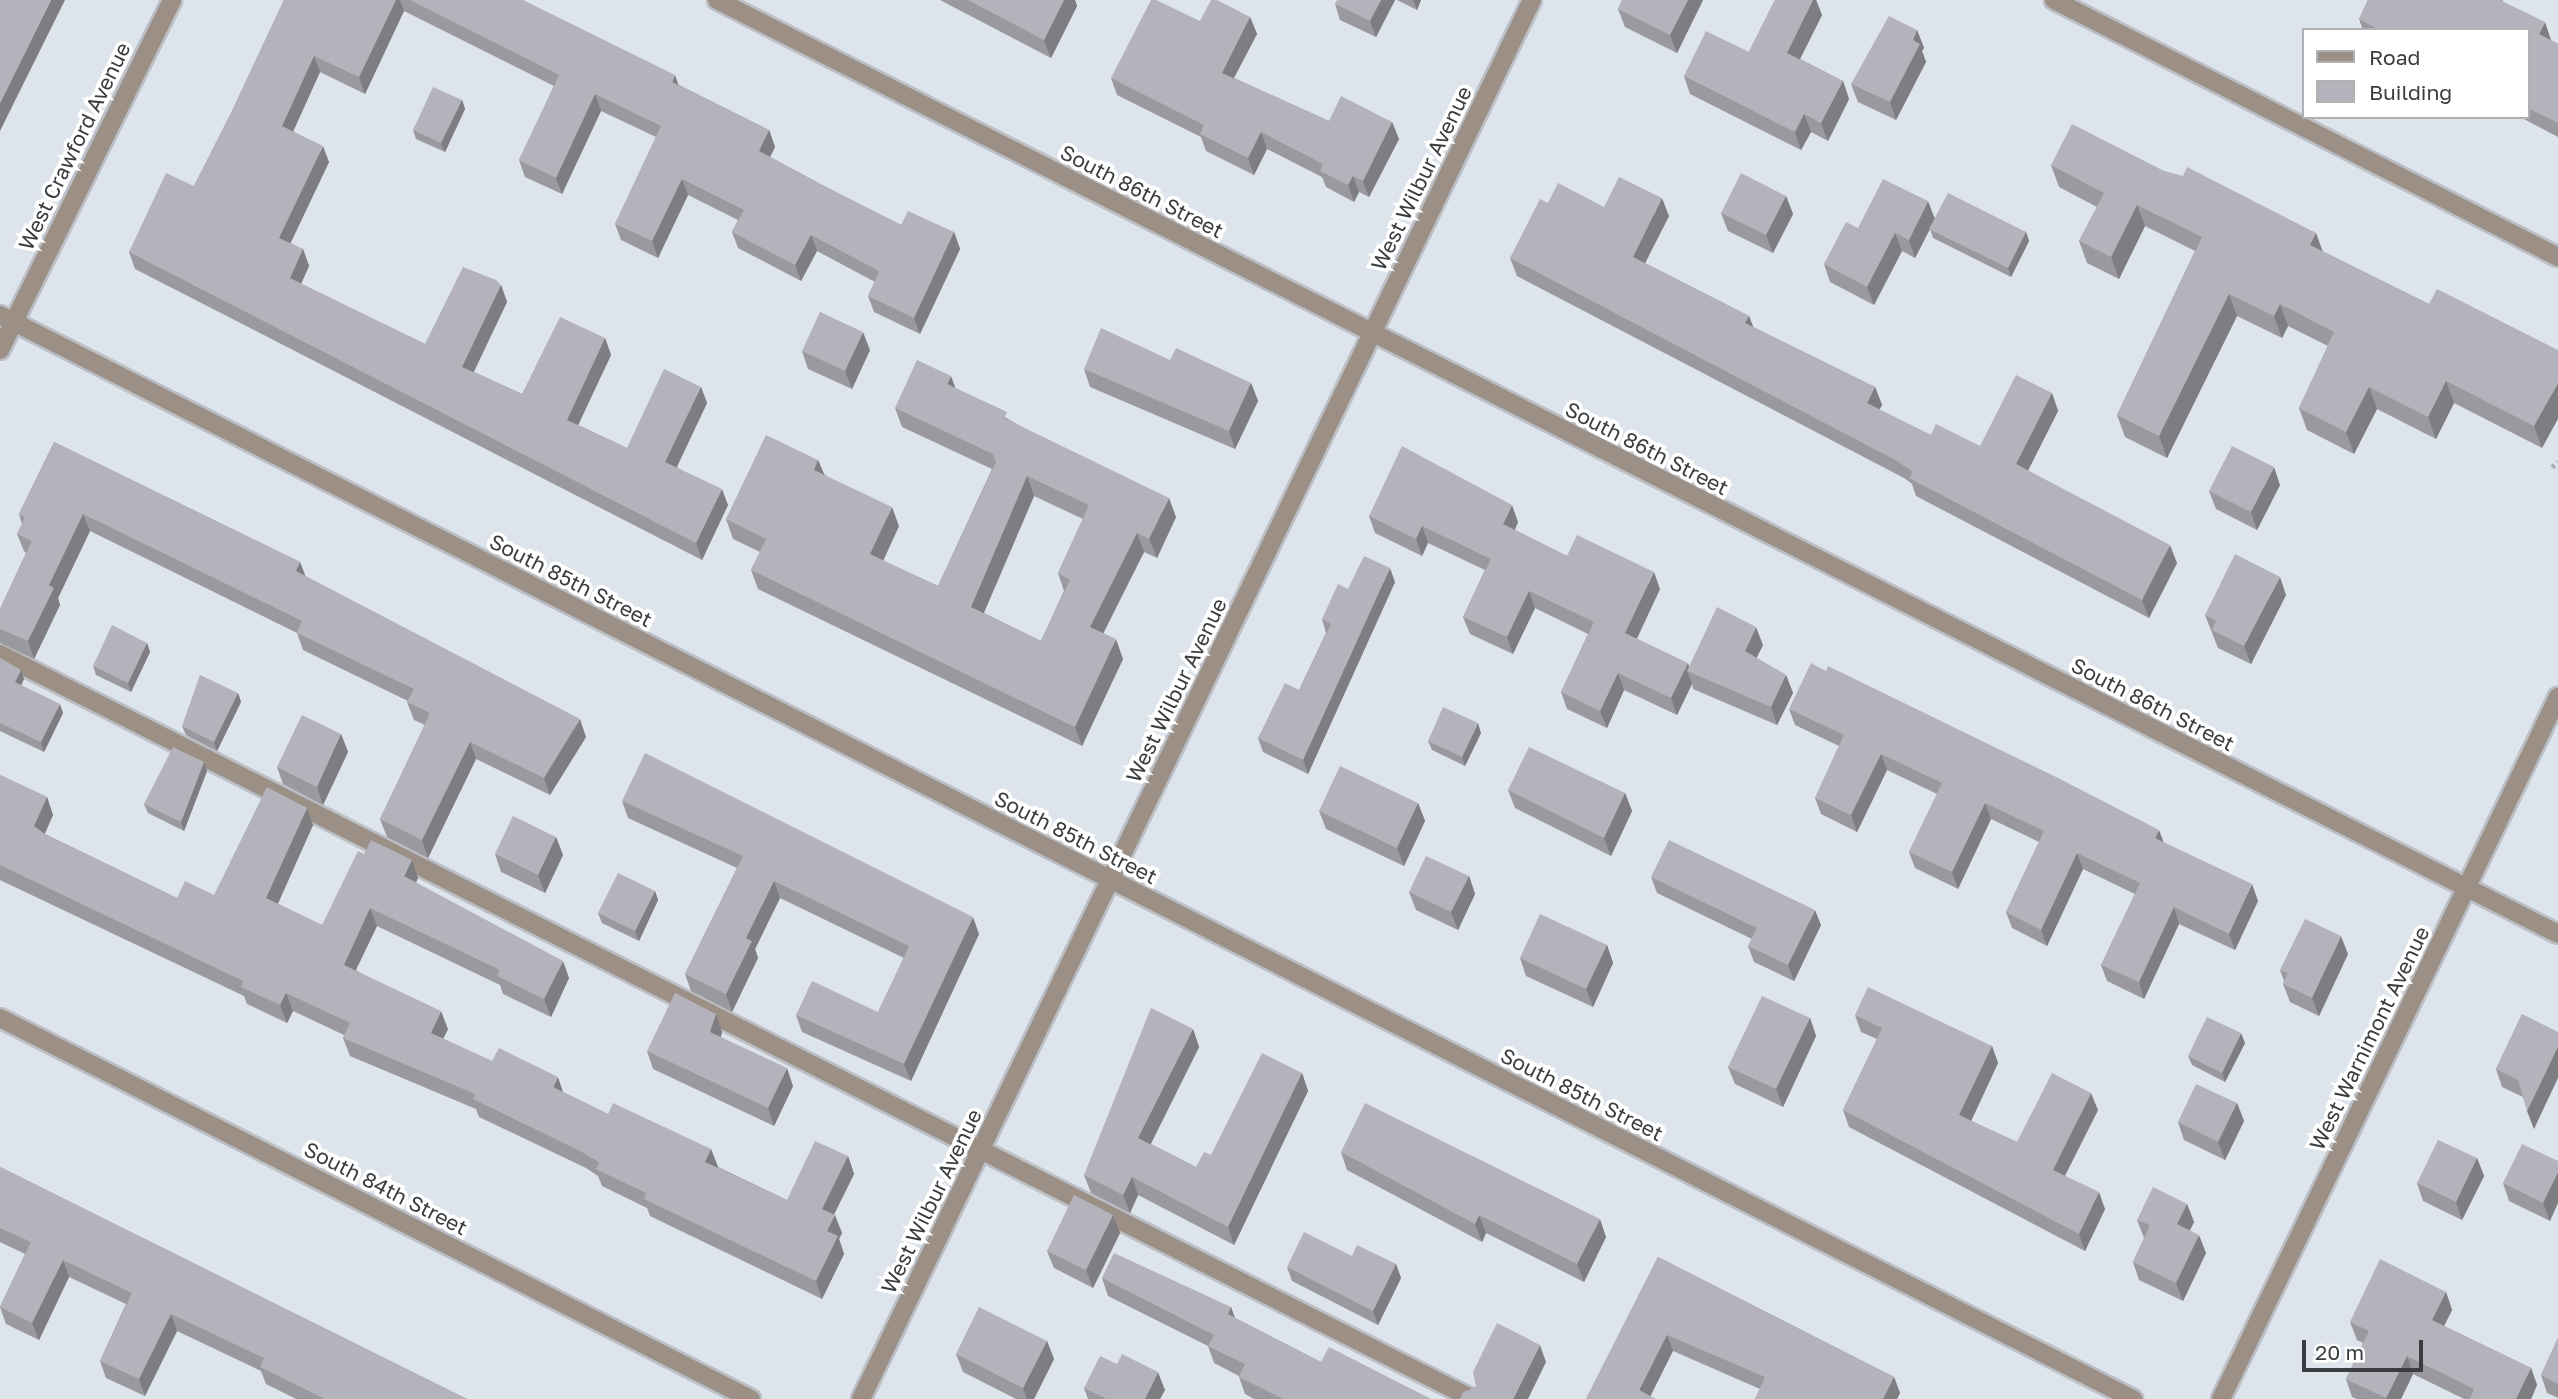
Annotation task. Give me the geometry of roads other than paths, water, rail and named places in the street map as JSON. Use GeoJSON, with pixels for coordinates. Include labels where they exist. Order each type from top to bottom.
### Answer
{"type":"FeatureCollection","features":[{"type":"Feature","properties":{"kind":"street","name":"West Crawford Avenue"},"geometry":{"type":"LineString","coordinates":[[0,351],[7,318],[172,0]]}},
{"type":"Feature","properties":{"kind":"street","name":"South 86th Street"},"geometry":{"type":"LineString","coordinates":[[717,0],[1372,335],[2558,934]]}},
{"type":"Feature","properties":{"kind":"street","name":"West Wilbur Avenue"},"geometry":{"type":"LineString","coordinates":[[861,1399],[1532,0]]}},
{"type":"Feature","properties":{"kind":"street"},"geometry":{"type":"LineString","coordinates":[[2054,0],[2558,257]]}},
{"type":"Feature","properties":{"kind":"street","name":"South 85th Street"},"geometry":{"type":"LineString","coordinates":[[7,318],[2133,1399]]}},
{"type":"Feature","properties":{"kind":"street"},"geometry":{"type":"LineString","coordinates":[[0,653],[1473,1399]]}},
{"type":"Feature","properties":{"kind":"street","name":"West Warnimont Avenue"},"geometry":{"type":"LineString","coordinates":[[2221,1399],[2558,697]]}},
{"type":"Feature","properties":{"kind":"street","name":"South 84th Street"},"geometry":{"type":"LineString","coordinates":[[0,1018],[751,1399]]}}]}
